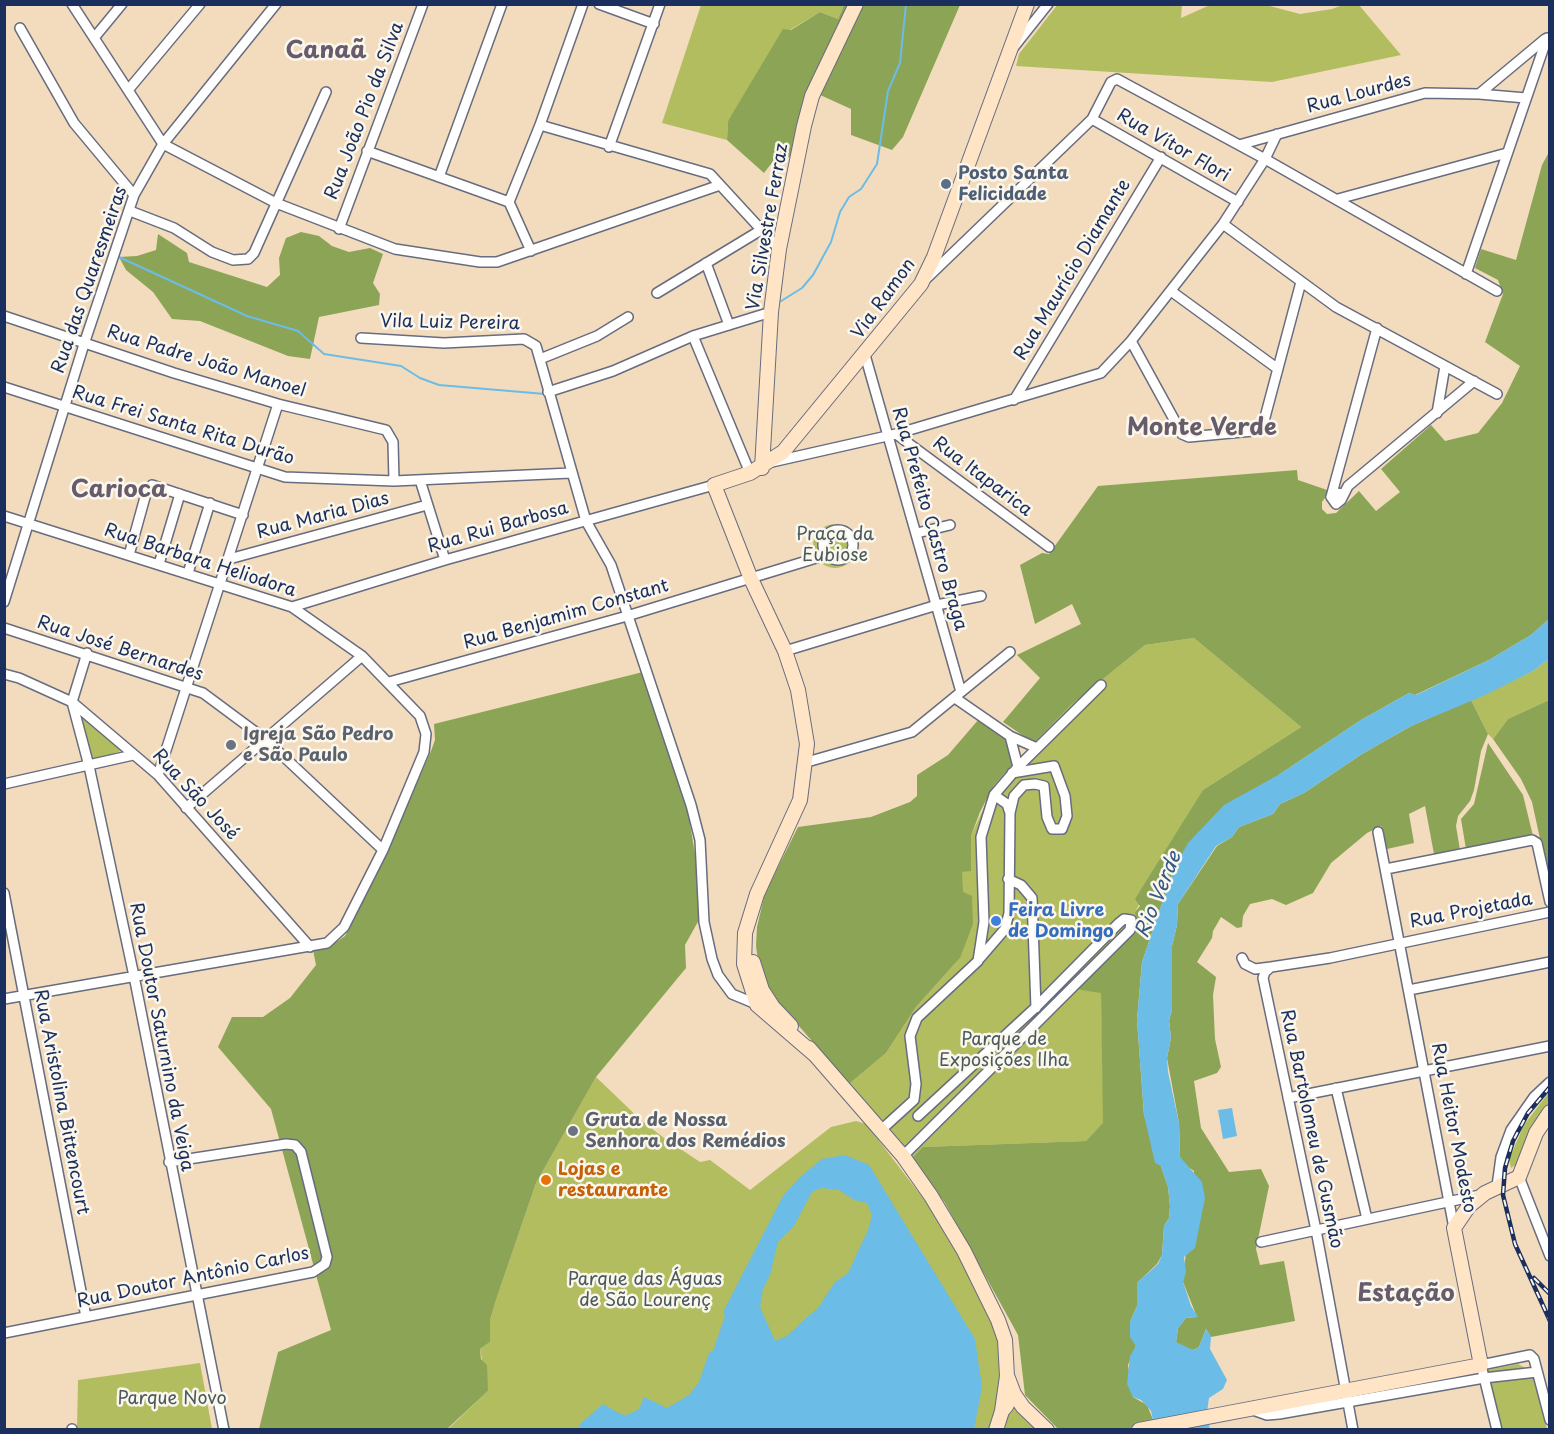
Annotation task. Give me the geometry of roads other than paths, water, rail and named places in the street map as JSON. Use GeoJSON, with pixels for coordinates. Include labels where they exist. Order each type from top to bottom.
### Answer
{"type":"FeatureCollection","features":[{"type":"Feature","properties":{"kind":"main road","name":"Via Silvestre Ferraz"},"geometry":{"type":"LineString","coordinates":[[761,468],[771,312],[779,249],[812,96],[856,4]]}},
{"type":"Feature","properties":{"kind":"main road","name":"Via Ramon"},"geometry":{"type":"LineString","coordinates":[[714,485],[761,468],[797,437],[865,356],[921,284],[934,257],[1027,4]]}},
{"type":"Feature","properties":{"kind":"main road"},"geometry":{"type":"LineString","coordinates":[[714,485],[751,579],[785,651],[802,708],[807,762],[795,813],[753,909],[745,933],[743,954],[749,986],[757,1005],[814,1055]]}},
{"type":"Feature","properties":{"kind":"main road"},"geometry":{"type":"LineString","coordinates":[[753,909],[750,941],[753,967],[762,990],[773,1007],[903,1156],[953,1232],[998,1320],[1005,1341],[1007,1376],[1002,1411],[996,1430]]}},
{"type":"Feature","properties":{"kind":"main road"},"geometry":{"type":"LineString","coordinates":[[1454,1228],[1469,1206],[1491,1190],[1519,1177],[1533,1140],[1550,1112]]}},
{"type":"Feature","properties":{"kind":"main road","name":"Rua Heitor Modesto"},"geometry":{"type":"LineString","coordinates":[[1454,1228],[1483,1371]]}},
{"type":"Feature","properties":{"kind":"main road"},"geometry":{"type":"LineString","coordinates":[[1141,1429],[1240,1410],[1348,1396],[1483,1371]]}},
{"type":"Feature","properties":{"kind":"main road"},"geometry":{"type":"LineString","coordinates":[[1007,1376],[1014,1394],[1023,1407],[1046,1429]]}},
{"type":"Feature","properties":{"kind":"main road"},"geometry":{"type":"LineString","coordinates":[[1002,1411],[1011,1402],[1023,1407]]}},
{"type":"Feature","properties":{"kind":"street"},"geometry":{"type":"LineString","coordinates":[[72,4],[163,144],[276,203],[395,249],[480,262],[497,262],[720,185]]}},
{"type":"Feature","properties":{"kind":"street"},"geometry":{"type":"LineString","coordinates":[[94,38],[122,4]]}},
{"type":"Feature","properties":{"kind":"street"},"geometry":{"type":"LineString","coordinates":[[129,89],[200,4]]}},
{"type":"Feature","properties":{"kind":"street","name":"Rua das Quaresmeiras"},"geometry":{"type":"LineString","coordinates":[[4,602],[64,406],[134,195],[163,144],[276,4]]}},
{"type":"Feature","properties":{"kind":"street","name":"Rua João Pio da Silva"},"geometry":{"type":"LineString","coordinates":[[339,229],[423,4]]}},
{"type":"Feature","properties":{"kind":"street"},"geometry":{"type":"LineString","coordinates":[[439,177],[502,4]]}},
{"type":"Feature","properties":{"kind":"street"},"geometry":{"type":"LineString","coordinates":[[509,202],[540,126],[583,4]]}},
{"type":"Feature","properties":{"kind":"street"},"geometry":{"type":"LineString","coordinates":[[598,4],[654,24]]}},
{"type":"Feature","properties":{"kind":"street"},"geometry":{"type":"LineString","coordinates":[[609,147],[660,4]]}},
{"type":"Feature","properties":{"kind":"street"},"geometry":{"type":"LineString","coordinates":[[1009,52],[1036,22],[1048,4]]}},
{"type":"Feature","properties":{"kind":"street"},"geometry":{"type":"LineString","coordinates":[[20,28],[75,123],[134,195]]}},
{"type":"Feature","properties":{"kind":"street"},"geometry":{"type":"LineString","coordinates":[[1479,94],[1548,37]]}},
{"type":"Feature","properties":{"kind":"street"},"geometry":{"type":"LineString","coordinates":[[1467,274],[1548,37]]}},
{"type":"Feature","properties":{"kind":"street"},"geometry":{"type":"LineString","coordinates":[[921,284],[1092,119],[1111,82],[1121,79],[1338,199],[1497,291]]}},
{"type":"Feature","properties":{"kind":"street"},"geometry":{"type":"LineString","coordinates":[[130,211],[174,228],[212,252],[244,261],[254,253],[326,92]]}},
{"type":"Feature","properties":{"kind":"street","name":"Rua Lourdes"},"geometry":{"type":"LineString","coordinates":[[1239,145],[1407,96],[1433,93],[1526,98]]}},
{"type":"Feature","properties":{"kind":"street","name":"Rua Vítor Flori"},"geometry":{"type":"LineString","coordinates":[[1092,119],[1238,202]]}},
{"type":"Feature","properties":{"kind":"street"},"geometry":{"type":"LineString","coordinates":[[540,126],[705,172],[720,185],[779,249]]}},
{"type":"Feature","properties":{"kind":"street"},"geometry":{"type":"LineString","coordinates":[[693,336],[761,468],[892,435],[1095,376],[1106,370],[1131,341],[1223,224],[1265,159],[1277,134]]}},
{"type":"Feature","properties":{"kind":"street"},"geometry":{"type":"LineString","coordinates":[[367,151],[509,202],[531,251]]}},
{"type":"Feature","properties":{"kind":"street"},"geometry":{"type":"LineString","coordinates":[[1338,199],[1507,153]]}},
{"type":"Feature","properties":{"kind":"street","name":"Rua Maurício Diamante"},"geometry":{"type":"LineString","coordinates":[[1014,400],[1161,157]]}},
{"type":"Feature","properties":{"kind":"street"},"geometry":{"type":"LineString","coordinates":[[1223,224],[1335,307],[1497,394]]}},
{"type":"Feature","properties":{"kind":"street"},"geometry":{"type":"LineString","coordinates":[[657,293],[761,230]]}},
{"type":"Feature","properties":{"kind":"street"},"geometry":{"type":"LineString","coordinates":[[706,263],[729,325]]}},
{"type":"Feature","properties":{"kind":"street"},"geometry":{"type":"LineString","coordinates":[[1131,341],[1179,431],[1189,437],[1253,431],[1261,427],[1301,282]]}},
{"type":"Feature","properties":{"kind":"street"},"geometry":{"type":"LineString","coordinates":[[1171,291],[1278,369]]}},
{"type":"Feature","properties":{"kind":"street"},"geometry":{"type":"LineString","coordinates":[[548,392],[613,371],[693,336],[771,312]]}},
{"type":"Feature","properties":{"kind":"street","name":"Rua Padre João Manoel"},"geometry":{"type":"LineString","coordinates":[[4,316],[85,341],[174,373],[278,404],[386,430],[393,442],[394,481]]}},
{"type":"Feature","properties":{"kind":"street"},"geometry":{"type":"LineString","coordinates":[[628,317],[597,336],[540,359],[586,521],[611,565],[696,823],[702,859],[704,922],[712,959],[718,975],[732,994],[757,1005],[773,1007]]}},
{"type":"Feature","properties":{"kind":"street"},"geometry":{"type":"LineString","coordinates":[[1377,328],[1331,497],[1336,504],[1348,486],[1474,381]]}},
{"type":"Feature","properties":{"kind":"street","name":"Vila Luiz Pereira"},"geometry":{"type":"LineString","coordinates":[[362,338],[444,343],[524,339],[536,346],[540,359]]}},
{"type":"Feature","properties":{"kind":"street","name":"Rua Prefeito Castro Braga"},"geometry":{"type":"LineString","coordinates":[[865,356],[892,435],[958,695]]}},
{"type":"Feature","properties":{"kind":"street"},"geometry":{"type":"LineString","coordinates":[[1437,413],[1445,366]]}},
{"type":"Feature","properties":{"kind":"street","name":"Rua Frei Santa Rita Durão"},"geometry":{"type":"LineString","coordinates":[[4,387],[258,470],[299,479],[394,481],[571,473]]}},
{"type":"Feature","properties":{"kind":"street"},"geometry":{"type":"LineString","coordinates":[[158,775],[278,404]]}},
{"type":"Feature","properties":{"kind":"street","name":"Rua Itaparica"},"geometry":{"type":"LineString","coordinates":[[892,435],[1049,547]]}},
{"type":"Feature","properties":{"kind":"street"},"geometry":{"type":"LineString","coordinates":[[420,480],[445,560]]}},
{"type":"Feature","properties":{"kind":"street"},"geometry":{"type":"LineString","coordinates":[[129,555],[147,490],[155,485],[243,515]]}},
{"type":"Feature","properties":{"kind":"street","name":"Rua Rui Barbosa"},"geometry":{"type":"LineString","coordinates":[[292,607],[445,560],[714,485]]}},
{"type":"Feature","properties":{"kind":"street"},"geometry":{"type":"LineString","coordinates":[[159,564],[180,494]]}},
{"type":"Feature","properties":{"kind":"street"},"geometry":{"type":"LineString","coordinates":[[188,573],[210,503]]}},
{"type":"Feature","properties":{"kind":"street","name":"Rua Maria Dias"},"geometry":{"type":"LineString","coordinates":[[229,559],[427,505]]}},
{"type":"Feature","properties":{"kind":"street","name":"Rua Barbara Heliodora"},"geometry":{"type":"LineString","coordinates":[[4,516],[292,607],[362,656],[423,719],[426,734],[424,752],[383,850]]}},
{"type":"Feature","properties":{"kind":"street"},"geometry":{"type":"LineString","coordinates":[[916,533],[950,525]]}},
{"type":"Feature","properties":{"kind":"street","name":"Rua Benjamim Constant"},"geometry":{"type":"LineString","coordinates":[[389,682],[751,579],[826,555]]}},
{"type":"Feature","properties":{"kind":"street"},"geometry":{"type":"LineString","coordinates":[[785,651],[937,605],[981,596]]}},
{"type":"Feature","properties":{"kind":"street","name":"Rua José Bernardes"},"geometry":{"type":"LineString","coordinates":[[4,628],[187,686],[221,705],[265,739],[383,850]]}},
{"type":"Feature","properties":{"kind":"street"},"geometry":{"type":"LineString","coordinates":[[807,762],[904,736],[1010,652]]}},
{"type":"Feature","properties":{"kind":"street"},"geometry":{"type":"LineString","coordinates":[[72,702],[87,653]]}},
{"type":"Feature","properties":{"kind":"street"},"geometry":{"type":"LineString","coordinates":[[186,808],[362,656]]}},
{"type":"Feature","properties":{"kind":"street","name":"Rua São José"},"geometry":{"type":"LineString","coordinates":[[4,674],[19,678],[72,702],[158,775],[310,947]]}},
{"type":"Feature","properties":{"kind":"street"},"geometry":{"type":"LineString","coordinates":[[978,961],[983,930],[981,837],[994,795],[1015,770],[1101,685]]}},
{"type":"Feature","properties":{"kind":"street"},"geometry":{"type":"LineString","coordinates":[[958,695],[1010,736],[1037,748]]}},
{"type":"Feature","properties":{"kind":"street","name":"Rua Doutor Saturnino da Veiga"},"geometry":{"type":"LineString","coordinates":[[72,702],[89,766],[134,975],[169,1162],[224,1430]]}},
{"type":"Feature","properties":{"kind":"street"},"geometry":{"type":"LineString","coordinates":[[81,734],[89,723],[98,723]]}},
{"type":"Feature","properties":{"kind":"street"},"geometry":{"type":"LineString","coordinates":[[1010,736],[1015,770]]}},
{"type":"Feature","properties":{"kind":"street"},"geometry":{"type":"LineString","coordinates":[[4,784],[134,755]]}},
{"type":"Feature","properties":{"kind":"street"},"geometry":{"type":"LineString","coordinates":[[881,1130],[914,1100],[916,1084],[910,1036],[917,1018],[978,961],[1005,929],[1009,913],[1010,813],[1014,796],[1024,785],[1035,783],[1044,786],[1047,817],[1052,829],[1062,829],[1067,816],[1065,795],[1054,766],[1015,770]]}},
{"type":"Feature","properties":{"kind":"street"},"geometry":{"type":"LineString","coordinates":[[994,795],[1007,804],[1010,813]]}},
{"type":"Feature","properties":{"kind":"street","name":"Rua Heitor Modesto"},"geometry":{"type":"LineString","coordinates":[[1378,832],[1454,1228]]}},
{"type":"Feature","properties":{"kind":"street"},"geometry":{"type":"LineString","coordinates":[[1386,868],[1532,840],[1538,843],[1550,902]]}},
{"type":"Feature","properties":{"kind":"street"},"geometry":{"type":"LineString","coordinates":[[4,999],[327,943],[344,927],[383,850]]}},
{"type":"Feature","properties":{"kind":"street"},"geometry":{"type":"LineString","coordinates":[[1008,879],[1021,885],[1032,898],[1038,1020]]}},
{"type":"Feature","properties":{"kind":"street","name":"Rua Aristolina Bittencourt"},"geometry":{"type":"LineString","coordinates":[[4,893],[86,1317]]}},
{"type":"Feature","properties":{"kind":"street","name":"Rua Projetada"},"geometry":{"type":"LineString","coordinates":[[1399,942],[1550,912]]}},
{"type":"Feature","properties":{"kind":"street"},"geometry":{"type":"LineString","coordinates":[[903,1156],[1130,930],[1131,920],[1124,919],[1119,923],[1036,1007],[918,1116]]}},
{"type":"Feature","properties":{"kind":"street"},"geometry":{"type":"LineString","coordinates":[[1242,958],[1245,964],[1255,969],[1330,958],[1399,942]]}},
{"type":"Feature","properties":{"kind":"street"},"geometry":{"type":"LineString","coordinates":[[1409,990],[1550,962]]}},
{"type":"Feature","properties":{"kind":"street","name":"Rua Bartolomeu de Gusmão"},"geometry":{"type":"LineString","coordinates":[[1271,967],[1265,972],[1263,978],[1316,1230],[1353,1430]]}},
{"type":"Feature","properties":{"kind":"street"},"geometry":{"type":"LineString","coordinates":[[1288,1098],[1550,1046]]}},
{"type":"Feature","properties":{"kind":"street"},"geometry":{"type":"LineString","coordinates":[[1261,1242],[1491,1190],[1511,1130],[1534,1097],[1550,1082]]}},
{"type":"Feature","properties":{"kind":"street"},"geometry":{"type":"LineString","coordinates":[[1336,1088],[1367,1219]]}},
{"type":"Feature","properties":{"kind":"street","name":"Rua Doutor Antônio Carlos"},"geometry":{"type":"LineString","coordinates":[[4,1333],[313,1272],[325,1264],[327,1257],[301,1152],[295,1145],[286,1144],[169,1162]]}},
{"type":"Feature","properties":{"kind":"street"},"geometry":{"type":"LineString","coordinates":[[1519,1177],[1550,1256]]}},
{"type":"Feature","properties":{"kind":"street"},"geometry":{"type":"LineString","coordinates":[[1483,1371],[1530,1355],[1534,1359],[1550,1420]]}},
{"type":"Feature","properties":{"kind":"street"},"geometry":{"type":"LineString","coordinates":[[1483,1371],[1537,1372]]}},
{"type":"Feature","properties":{"kind":"street","name":"Rua Heitor Modesto"},"geometry":{"type":"LineString","coordinates":[[1483,1371],[1497,1430]]}},
{"type":"Feature","properties":{"kind":"water"},"geometry":{"type":"Polygon","coordinates":[[[1549,619],[1549,659],[1533,671],[1483,696],[1411,726],[1362,754],[1304,793],[1280,804],[1273,814],[1239,827],[1232,837],[1216,846],[1178,904],[1177,925],[1172,946],[1172,1010],[1169,1020],[1171,1038],[1167,1058],[1168,1072],[1179,1123],[1180,1157],[1202,1182],[1205,1198],[1195,1248],[1184,1257],[1186,1272],[1183,1282],[1191,1306],[1198,1317],[1186,1318],[1178,1328],[1176,1342],[1193,1350],[1199,1347],[1206,1329],[1211,1337],[1210,1349],[1227,1380],[1223,1389],[1209,1398],[1207,1412],[1210,1430],[1155,1429],[1151,1411],[1141,1400],[1133,1397],[1127,1384],[1130,1356],[1136,1346],[1130,1337],[1130,1322],[1137,1306],[1137,1283],[1158,1264],[1162,1255],[1164,1226],[1169,1218],[1170,1206],[1168,1187],[1161,1166],[1155,1163],[1144,1115],[1137,1020],[1142,962],[1174,868],[1188,843],[1224,805],[1280,774],[1361,720],[1409,693],[1416,695],[1489,660],[1531,635],[1549,619]]]}},
{"type":"Feature","properties":{"kind":"water"},"geometry":{"type":"Polygon","coordinates":[[[1232,1108],[1237,1136],[1223,1139],[1218,1110],[1232,1108]]]}},
{"type":"Feature","properties":{"kind":"water"},"geometry":{"type":"Polygon","coordinates":[[[845,1155],[869,1165],[975,1339],[982,1387],[974,1429],[579,1429],[580,1424],[603,1404],[620,1414],[627,1415],[639,1409],[644,1397],[667,1408],[689,1395],[699,1382],[709,1353],[713,1351],[725,1316],[723,1312],[783,1196],[800,1177],[822,1159],[845,1155]],[[821,1188],[812,1192],[794,1226],[778,1242],[770,1275],[763,1289],[760,1307],[775,1341],[787,1336],[818,1308],[835,1282],[848,1273],[868,1230],[872,1215],[867,1203],[854,1200],[839,1190],[821,1188]]]}},
{"type":"Feature","properties":{"kind":"waterway"},"geometry":{"type":"LineString","coordinates":[[778,303],[802,288],[813,275],[831,242],[840,212],[849,197],[861,189],[877,164],[888,91],[900,63],[906,4]]}},
{"type":"Feature","properties":{"kind":"waterway"},"geometry":{"type":"LineString","coordinates":[[119,257],[247,316],[298,331],[324,354],[401,366],[420,378],[439,385],[545,394]]}},
{"type":"Feature","properties":{"kind":"waterway"},"geometry":{"type":"LineString","coordinates":[[622,372],[663,354]]}},
{"type":"Feature","properties":{"kind":"waterway"},"geometry":{"type":"LineString","coordinates":[[579,386],[603,379]]}},
{"type":"Feature","properties":{"kind":"railway"},"geometry":{"type":"LineString","coordinates":[[1550,1087],[1528,1113],[1513,1141],[1505,1168],[1503,1195],[1515,1244],[1550,1321]]}},
{"type":"Feature","properties":{"kind":"railway"},"geometry":{"type":"LineString","coordinates":[[1534,1278],[1550,1294]]}},
{"type":"Feature","properties":{"kind":"place","name":"Posto Santa Felicidade"},"geometry":{"type":"Point","coordinates":[946,184]}},
{"type":"Feature","properties":{"kind":"place","name":"Igreja São Pedro e São Paulo"},"geometry":{"type":"Point","coordinates":[231,745]}},
{"type":"Feature","properties":{"kind":"place","name":"Feira Livre de Domingo"},"geometry":{"type":"Point","coordinates":[996,921]}},
{"type":"Feature","properties":{"kind":"place","name":"Gruta de Nossa Senhora dos Remédios"},"geometry":{"type":"Point","coordinates":[573,1131]}},
{"type":"Feature","properties":{"kind":"place","name":"Lojas e restaurante"},"geometry":{"type":"Point","coordinates":[546,1180]}},
{"type":"Feature","properties":{"kind":"district","name":"Canaã"},"geometry":{"type":"Point","coordinates":[326,51]}},
{"type":"Feature","properties":{"kind":"district","name":"Monte Verde"},"geometry":{"type":"Point","coordinates":[1202,428]}},
{"type":"Feature","properties":{"kind":"district","name":"Carioca"},"geometry":{"type":"Point","coordinates":[119,490]}},
{"type":"Feature","properties":{"kind":"district","name":"Estação"},"geometry":{"type":"Point","coordinates":[1406,1294]}},
{"type":"Feature","properties":{"kind":"park label","name":"Praça da Eubiose"},"geometry":{"type":"Point","coordinates":[835,545]}},
{"type":"Feature","properties":{"kind":"park label","name":"Parque de Exposições Ilha"},"geometry":{"type":"Point","coordinates":[1004,1050]}},
{"type":"Feature","properties":{"kind":"park label","name":"Parque das Águas de São Lourenç"},"geometry":{"type":"Point","coordinates":[645,1290]}},
{"type":"Feature","properties":{"kind":"park label","name":"Parque Novo"},"geometry":{"type":"Point","coordinates":[172,1399]}},
{"type":"Feature","properties":{"kind":"water label","name":"Rio Verde"},"geometry":{"type":"Point","coordinates":[1159,895]}}]}
